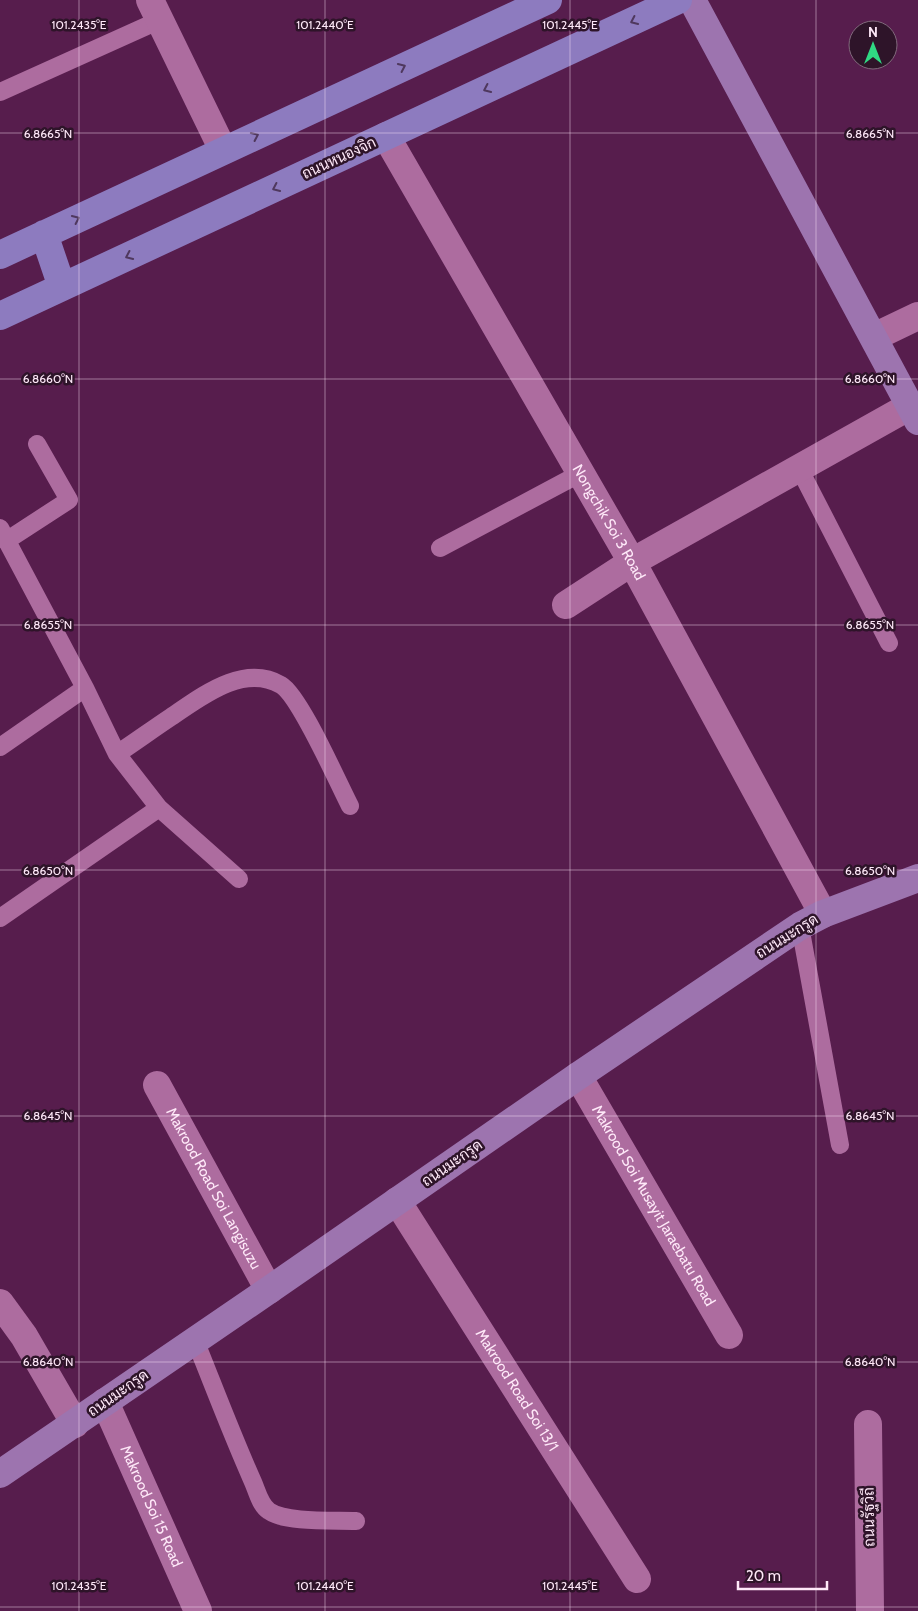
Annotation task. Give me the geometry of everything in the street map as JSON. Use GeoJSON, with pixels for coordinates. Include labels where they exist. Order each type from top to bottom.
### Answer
{"type":"FeatureCollection","features":[{"type":"Feature","properties":{"kind":"main road"},"geometry":{"type":"LineString","coordinates":[[0,255],[548,0]]}},
{"type":"Feature","properties":{"kind":"main road","name":"ถนนหนองจิก"},"geometry":{"type":"LineString","coordinates":[[0,316],[678,0]]}},
{"type":"Feature","properties":{"kind":"main road"},"geometry":{"type":"LineString","coordinates":[[44,234],[62,287]]}},
{"type":"Feature","properties":{"kind":"street"},"geometry":{"type":"LineString","coordinates":[[566,605],[632,562],[798,468],[914,414],[692,0]]}},
{"type":"Feature","properties":{"kind":"street"},"geometry":{"type":"LineString","coordinates":[[155,10],[224,150]]}},
{"type":"Feature","properties":{"kind":"street","name":"Nongchik Soi 3 Road"},"geometry":{"type":"LineString","coordinates":[[386,136],[632,562],[811,920]]}},
{"type":"Feature","properties":{"kind":"street"},"geometry":{"type":"LineString","coordinates":[[874,337],[918,316]]}},
{"type":"Feature","properties":{"kind":"street","name":"ถนนมะกรูด"},"geometry":{"type":"LineString","coordinates":[[0,1474],[578,1076],[811,920],[918,878]]}},
{"type":"Feature","properties":{"kind":"street","name":"Makrood Soi Musayit Jaraebatu Road"},"geometry":{"type":"LineString","coordinates":[[578,1076],[729,1335]]}},
{"type":"Feature","properties":{"kind":"street","name":"Makrood Road Soi Langisuzu"},"geometry":{"type":"LineString","coordinates":[[157,1086],[269,1290]]}},
{"type":"Feature","properties":{"kind":"street","name":"Makrood Road Soi 13/1"},"geometry":{"type":"LineString","coordinates":[[397,1202],[637,1579]]}},
{"type":"Feature","properties":{"kind":"street"},"geometry":{"type":"LineString","coordinates":[[0,1303],[24,1336],[75,1424]]}},
{"type":"Feature","properties":{"kind":"street","name":"Makrood Soi 15 Road"},"geometry":{"type":"LineString","coordinates":[[105,1402],[198,1611]]}},
{"type":"Feature","properties":{"kind":"street","name":"ถนนรัฐวิถี"},"geometry":{"type":"LineString","coordinates":[[868,1424],[870,1611]]}},
{"type":"Feature","properties":{"kind":"lane"},"geometry":{"type":"LineString","coordinates":[[0,92],[155,10]]}},
{"type":"Feature","properties":{"kind":"lane"},"geometry":{"type":"LineString","coordinates":[[37,444],[69,500],[3,535],[85,688],[117,754],[159,808],[239,879]]}},
{"type":"Feature","properties":{"kind":"lane"},"geometry":{"type":"LineString","coordinates":[[798,468],[889,643]]}},
{"type":"Feature","properties":{"kind":"lane"},"geometry":{"type":"LineString","coordinates":[[440,548],[581,473]]}},
{"type":"Feature","properties":{"kind":"lane"},"geometry":{"type":"LineString","coordinates":[[117,754],[209,691],[235,681],[260,677],[282,685],[298,704],[350,806]]}},
{"type":"Feature","properties":{"kind":"lane"},"geometry":{"type":"LineString","coordinates":[[0,747],[85,688]]}},
{"type":"Feature","properties":{"kind":"lane"},"geometry":{"type":"LineString","coordinates":[[0,918],[159,808]]}},
{"type":"Feature","properties":{"kind":"lane"},"geometry":{"type":"LineString","coordinates":[[811,920],[840,1145]]}},
{"type":"Feature","properties":{"kind":"lane"},"geometry":{"type":"LineString","coordinates":[[195,1340],[263,1505],[278,1516],[296,1519],[356,1521]]}}]}
